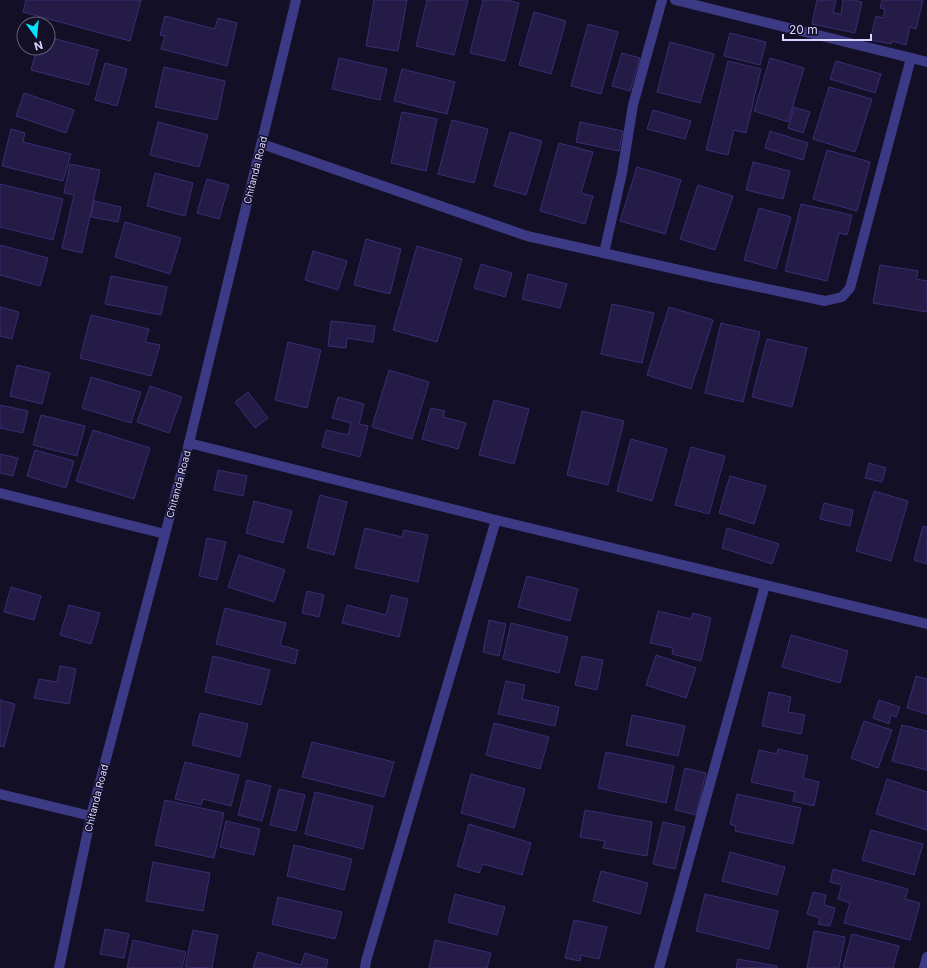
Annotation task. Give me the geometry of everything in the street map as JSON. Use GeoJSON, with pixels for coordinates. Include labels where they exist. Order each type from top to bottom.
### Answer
{"type":"FeatureCollection","features":[{"type":"Feature","properties":{"kind":"street","name":"Chitanda Road"},"geometry":{"type":"LineString","coordinates":[[59,968],[91,816],[189,443],[296,0]]}},
{"type":"Feature","properties":{"kind":"street"},"geometry":{"type":"LineString","coordinates":[[604,253],[622,173],[633,105],[662,0]]}},
{"type":"Feature","properties":{"kind":"street"},"geometry":{"type":"LineString","coordinates":[[675,0],[927,62]]}},
{"type":"Feature","properties":{"kind":"street"},"geometry":{"type":"LineString","coordinates":[[262,144],[527,236],[825,301],[842,297],[850,288],[911,58]]}},
{"type":"Feature","properties":{"kind":"street"},"geometry":{"type":"LineString","coordinates":[[189,443],[496,520],[927,624]]}},
{"type":"Feature","properties":{"kind":"street"},"geometry":{"type":"LineString","coordinates":[[0,493],[165,534]]}},
{"type":"Feature","properties":{"kind":"street"},"geometry":{"type":"LineString","coordinates":[[365,968],[368,953],[496,520]]}},
{"type":"Feature","properties":{"kind":"street"},"geometry":{"type":"LineString","coordinates":[[658,968],[765,585]]}},
{"type":"Feature","properties":{"kind":"street"},"geometry":{"type":"LineString","coordinates":[[0,794],[91,816]]}},
{"type":"Feature","properties":{"kind":"street"},"geometry":{"type":"LineString","coordinates":[[924,968],[927,957]]}},
{"type":"Feature","properties":{"kind":"building"},"geometry":{"type":"Polygon","coordinates":[[[26,0],[141,0],[130,41],[56,21],[56,16],[38,16],[23,12],[26,0]]]}},
{"type":"Feature","properties":{"kind":"building"},"geometry":{"type":"Polygon","coordinates":[[[374,0],[407,0],[398,51],[366,46],[374,0]]]}},
{"type":"Feature","properties":{"kind":"building"},"geometry":{"type":"Polygon","coordinates":[[[427,0],[468,0],[454,55],[416,46],[427,0]]]}},
{"type":"Feature","properties":{"kind":"building"},"geometry":{"type":"Polygon","coordinates":[[[483,0],[506,0],[519,3],[505,61],[470,53],[483,0]]]}},
{"type":"Feature","properties":{"kind":"building"},"geometry":{"type":"Polygon","coordinates":[[[817,0],[836,0],[833,13],[841,14],[843,0],[862,2],[855,33],[812,24],[817,0]]]}},
{"type":"Feature","properties":{"kind":"building"},"geometry":{"type":"Polygon","coordinates":[[[882,0],[923,0],[916,29],[910,27],[906,45],[892,41],[891,44],[870,40],[876,16],[883,18],[885,9],[880,8],[882,0]]]}},
{"type":"Feature","properties":{"kind":"building"},"geometry":{"type":"Polygon","coordinates":[[[534,12],[566,21],[551,74],[519,65],[534,12]]]}},
{"type":"Feature","properties":{"kind":"building"},"geometry":{"type":"Polygon","coordinates":[[[165,16],[215,29],[218,18],[237,23],[227,66],[161,49],[165,36],[160,35],[165,16]]]}},
{"type":"Feature","properties":{"kind":"building"},"geometry":{"type":"Polygon","coordinates":[[[588,24],[618,32],[601,94],[571,86],[588,24]]]}},
{"type":"Feature","properties":{"kind":"building"},"geometry":{"type":"Polygon","coordinates":[[[730,33],[766,42],[760,65],[724,56],[730,33]]]}},
{"type":"Feature","properties":{"kind":"building"},"geometry":{"type":"Polygon","coordinates":[[[56,39],[98,50],[89,85],[31,70],[35,56],[56,56],[56,39]]]}},
{"type":"Feature","properties":{"kind":"building"},"geometry":{"type":"Polygon","coordinates":[[[670,42],[714,54],[700,103],[657,92],[670,42]]]}},
{"type":"Feature","properties":{"kind":"building"},"geometry":{"type":"Polygon","coordinates":[[[622,53],[640,58],[630,91],[612,86],[622,53]]]}},
{"type":"Feature","properties":{"kind":"building"},"geometry":{"type":"Polygon","coordinates":[[[339,58],[387,69],[380,100],[332,89],[339,58]]]}},
{"type":"Feature","properties":{"kind":"building"},"geometry":{"type":"Polygon","coordinates":[[[770,58],[804,68],[788,122],[754,111],[770,58]]]}},
{"type":"Feature","properties":{"kind":"building"},"geometry":{"type":"Polygon","coordinates":[[[728,61],[761,69],[746,133],[734,130],[728,155],[706,150],[728,61]]]}},
{"type":"Feature","properties":{"kind":"building"},"geometry":{"type":"Polygon","coordinates":[[[836,61],[881,74],[875,93],[830,79],[836,61]]]}},
{"type":"Feature","properties":{"kind":"building"},"geometry":{"type":"Polygon","coordinates":[[[105,63],[127,69],[117,106],[95,100],[105,63]]]}},
{"type":"Feature","properties":{"kind":"building"},"geometry":{"type":"Polygon","coordinates":[[[164,67],[225,81],[217,120],[155,107],[164,67]]]}},
{"type":"Feature","properties":{"kind":"building"},"geometry":{"type":"Polygon","coordinates":[[[402,69],[455,82],[447,114],[394,101],[402,69]]]}},
{"type":"Feature","properties":{"kind":"building"},"geometry":{"type":"Polygon","coordinates":[[[829,87],[872,99],[855,152],[813,139],[829,87]]]}},
{"type":"Feature","properties":{"kind":"building"},"geometry":{"type":"Polygon","coordinates":[[[24,93],[74,110],[66,133],[16,116],[24,93]]]}},
{"type":"Feature","properties":{"kind":"building"},"geometry":{"type":"Polygon","coordinates":[[[794,107],[810,112],[803,133],[788,128],[794,107]]]}},
{"type":"Feature","properties":{"kind":"building"},"geometry":{"type":"Polygon","coordinates":[[[653,110],[691,121],[685,139],[647,129],[653,110]]]}},
{"type":"Feature","properties":{"kind":"building"},"geometry":{"type":"Polygon","coordinates":[[[402,112],[437,119],[426,171],[391,163],[402,112]]]}},
{"type":"Feature","properties":{"kind":"building"},"geometry":{"type":"Polygon","coordinates":[[[452,120],[488,129],[474,183],[438,174],[452,120]]]}},
{"type":"Feature","properties":{"kind":"building"},"geometry":{"type":"Polygon","coordinates":[[[158,122],[208,135],[199,167],[150,155],[158,122]]]}},
{"type":"Feature","properties":{"kind":"building"},"geometry":{"type":"Polygon","coordinates":[[[580,122],[623,131],[619,151],[576,142],[580,122]]]}},
{"type":"Feature","properties":{"kind":"building"},"geometry":{"type":"Polygon","coordinates":[[[11,129],[25,133],[23,142],[71,154],[63,181],[2,166],[11,129]]]}},
{"type":"Feature","properties":{"kind":"building"},"geometry":{"type":"Polygon","coordinates":[[[770,131],[808,143],[803,160],[765,148],[770,131]]]}},
{"type":"Feature","properties":{"kind":"building"},"geometry":{"type":"Polygon","coordinates":[[[510,132],[542,141],[526,195],[494,186],[510,132]]]}},
{"type":"Feature","properties":{"kind":"building"},"geometry":{"type":"Polygon","coordinates":[[[559,143],[593,152],[581,193],[593,196],[585,224],[540,211],[559,143]]]}},
{"type":"Feature","properties":{"kind":"building"},"geometry":{"type":"Polygon","coordinates":[[[827,150],[870,162],[857,211],[813,199],[827,150]]]}},
{"type":"Feature","properties":{"kind":"building"},"geometry":{"type":"Polygon","coordinates":[[[753,162],[790,171],[783,199],[746,190],[753,162]]]}},
{"type":"Feature","properties":{"kind":"building"},"geometry":{"type":"Polygon","coordinates":[[[70,164],[100,170],[82,253],[62,248],[74,195],[64,193],[70,164]]]}},
{"type":"Feature","properties":{"kind":"building"},"geometry":{"type":"Polygon","coordinates":[[[637,167],[681,180],[665,234],[620,221],[637,167]]]}},
{"type":"Feature","properties":{"kind":"building"},"geometry":{"type":"Polygon","coordinates":[[[155,173],[193,183],[185,216],[147,206],[155,173]]]}},
{"type":"Feature","properties":{"kind":"building"},"geometry":{"type":"Polygon","coordinates":[[[207,179],[229,185],[219,219],[197,213],[207,179]]]}},
{"type":"Feature","properties":{"kind":"building"},"geometry":{"type":"Polygon","coordinates":[[[0,184],[63,199],[53,240],[0,227],[0,184]]]}},
{"type":"Feature","properties":{"kind":"building"},"geometry":{"type":"Polygon","coordinates":[[[698,185],[733,196],[715,250],[680,239],[698,185]]]}},
{"type":"Feature","properties":{"kind":"building"},"geometry":{"type":"Polygon","coordinates":[[[94,201],[121,207],[118,222],[91,217],[94,201]]]}},
{"type":"Feature","properties":{"kind":"building"},"geometry":{"type":"Polygon","coordinates":[[[801,204],[852,215],[847,235],[839,233],[827,281],[785,271],[801,204]]]}},
{"type":"Feature","properties":{"kind":"building"},"geometry":{"type":"Polygon","coordinates":[[[759,208],[791,217],[776,269],[744,260],[759,208]]]}},
{"type":"Feature","properties":{"kind":"building"},"geometry":{"type":"Polygon","coordinates":[[[125,222],[181,238],[170,274],[115,257],[125,222]]]}},
{"type":"Feature","properties":{"kind":"building"},"geometry":{"type":"Polygon","coordinates":[[[366,239],[401,249],[390,294],[354,285],[366,239]]]}},
{"type":"Feature","properties":{"kind":"building"},"geometry":{"type":"Polygon","coordinates":[[[0,245],[48,258],[40,286],[0,275],[0,245]]]}},
{"type":"Feature","properties":{"kind":"building"},"geometry":{"type":"Polygon","coordinates":[[[417,246],[462,259],[437,342],[393,330],[417,246]]]}},
{"type":"Feature","properties":{"kind":"building"},"geometry":{"type":"Polygon","coordinates":[[[313,251],[347,261],[338,290],[305,280],[313,251]]]}},
{"type":"Feature","properties":{"kind":"building"},"geometry":{"type":"Polygon","coordinates":[[[481,264],[512,273],[505,297],[474,288],[481,264]]]}},
{"type":"Feature","properties":{"kind":"building"},"geometry":{"type":"Polygon","coordinates":[[[880,265],[918,271],[916,279],[927,281],[927,312],[873,303],[880,265]]]}},
{"type":"Feature","properties":{"kind":"building"},"geometry":{"type":"Polygon","coordinates":[[[528,274],[567,284],[560,308],[522,299],[528,274]]]}},
{"type":"Feature","properties":{"kind":"building"},"geometry":{"type":"Polygon","coordinates":[[[111,276],[167,287],[161,315],[105,304],[111,276]]]}},
{"type":"Feature","properties":{"kind":"building"},"geometry":{"type":"Polygon","coordinates":[[[612,304],[654,313],[642,363],[601,354],[612,304]]]}},
{"type":"Feature","properties":{"kind":"building"},"geometry":{"type":"Polygon","coordinates":[[[0,307],[19,312],[12,339],[0,336],[0,307]]]}},
{"type":"Feature","properties":{"kind":"building"},"geometry":{"type":"Polygon","coordinates":[[[669,307],[713,320],[691,389],[647,375],[669,307]]]}},
{"type":"Feature","properties":{"kind":"building"},"geometry":{"type":"Polygon","coordinates":[[[91,315],[149,329],[145,342],[160,345],[151,376],[80,358],[91,315]]]}},
{"type":"Feature","properties":{"kind":"building"},"geometry":{"type":"Polygon","coordinates":[[[331,321],[375,326],[373,342],[347,338],[346,348],[328,346],[331,321]]]}},
{"type":"Feature","properties":{"kind":"building"},"geometry":{"type":"Polygon","coordinates":[[[721,323],[760,332],[743,402],[705,393],[721,323]]]}},
{"type":"Feature","properties":{"kind":"building"},"geometry":{"type":"Polygon","coordinates":[[[767,339],[807,348],[792,407],[752,397],[767,339]]]}},
{"type":"Feature","properties":{"kind":"building"},"geometry":{"type":"Polygon","coordinates":[[[288,342],[321,350],[307,408],[275,400],[288,342]]]}},
{"type":"Feature","properties":{"kind":"building"},"geometry":{"type":"Polygon","coordinates":[[[17,365],[50,373],[42,404],[10,396],[17,365]]]}},
{"type":"Feature","properties":{"kind":"building"},"geometry":{"type":"Polygon","coordinates":[[[389,370],[429,382],[412,439],[372,427],[389,370]]]}},
{"type":"Feature","properties":{"kind":"building"},"geometry":{"type":"Polygon","coordinates":[[[91,377],[141,392],[131,423],[82,408],[91,377]]]}},
{"type":"Feature","properties":{"kind":"building"},"geometry":{"type":"Polygon","coordinates":[[[150,386],[182,397],[169,433],[137,422],[150,386]]]}},
{"type":"Feature","properties":{"kind":"building"},"geometry":{"type":"Polygon","coordinates":[[[248,392],[268,418],[255,428],[235,402],[248,392]]]}},
{"type":"Feature","properties":{"kind":"building"},"geometry":{"type":"Polygon","coordinates":[[[338,397],[364,404],[359,424],[368,426],[360,457],[322,447],[326,430],[348,435],[351,423],[332,418],[338,397]]]}},
{"type":"Feature","properties":{"kind":"building"},"geometry":{"type":"Polygon","coordinates":[[[494,400],[529,409],[514,464],[479,455],[494,400]]]}},
{"type":"Feature","properties":{"kind":"building"},"geometry":{"type":"Polygon","coordinates":[[[0,405],[28,411],[23,433],[0,428],[0,405]]]}},
{"type":"Feature","properties":{"kind":"building"},"geometry":{"type":"Polygon","coordinates":[[[431,408],[445,411],[443,417],[466,423],[458,449],[422,439],[431,408]]]}},
{"type":"Feature","properties":{"kind":"building"},"geometry":{"type":"Polygon","coordinates":[[[582,411],[624,421],[608,485],[567,475],[582,411]]]}},
{"type":"Feature","properties":{"kind":"building"},"geometry":{"type":"Polygon","coordinates":[[[41,415],[85,426],[77,456],[33,445],[41,415]]]}},
{"type":"Feature","properties":{"kind":"building"},"geometry":{"type":"Polygon","coordinates":[[[93,430],[150,448],[134,499],[76,481],[93,430]]]}},
{"type":"Feature","properties":{"kind":"building"},"geometry":{"type":"Polygon","coordinates":[[[631,439],[667,449],[652,501],[617,491],[631,439]]]}},
{"type":"Feature","properties":{"kind":"building"},"geometry":{"type":"Polygon","coordinates":[[[691,447],[725,456],[709,514],[675,505],[691,447]]]}},
{"type":"Feature","properties":{"kind":"building"},"geometry":{"type":"Polygon","coordinates":[[[35,450],[74,461],[66,488],[27,476],[35,450]]]}},
{"type":"Feature","properties":{"kind":"building"},"geometry":{"type":"Polygon","coordinates":[[[0,454],[18,458],[13,476],[0,473],[0,454]]]}},
{"type":"Feature","properties":{"kind":"building"},"geometry":{"type":"Polygon","coordinates":[[[869,463],[886,468],[882,482],[865,478],[869,463]]]}},
{"type":"Feature","properties":{"kind":"building"},"geometry":{"type":"Polygon","coordinates":[[[218,470],[247,476],[243,496],[214,490],[218,470]]]}},
{"type":"Feature","properties":{"kind":"building"},"geometry":{"type":"Polygon","coordinates":[[[730,476],[766,486],[754,524],[719,513],[730,476]]]}},
{"type":"Feature","properties":{"kind":"building"},"geometry":{"type":"Polygon","coordinates":[[[874,491],[908,501],[891,561],[856,551],[874,491]]]}},
{"type":"Feature","properties":{"kind":"building"},"geometry":{"type":"Polygon","coordinates":[[[320,495],[347,502],[334,555],[307,548],[320,495]]]}},
{"type":"Feature","properties":{"kind":"building"},"geometry":{"type":"Polygon","coordinates":[[[254,501],[292,511],[283,543],[246,533],[254,501]]]}},
{"type":"Feature","properties":{"kind":"building"},"geometry":{"type":"Polygon","coordinates":[[[824,503],[853,510],[850,526],[820,519],[824,503]]]}},
{"type":"Feature","properties":{"kind":"building"},"geometry":{"type":"Polygon","coordinates":[[[923,526],[927,527],[927,564],[914,560],[923,526]]]}},
{"type":"Feature","properties":{"kind":"building"},"geometry":{"type":"Polygon","coordinates":[[[365,528],[402,537],[404,530],[428,535],[418,582],[355,568],[365,528]]]}},
{"type":"Feature","properties":{"kind":"building"},"geometry":{"type":"Polygon","coordinates":[[[727,528],[779,544],[772,564],[722,548],[727,528]]]}},
{"type":"Feature","properties":{"kind":"building"},"geometry":{"type":"Polygon","coordinates":[[[207,538],[226,542],[217,580],[199,576],[207,538]]]}},
{"type":"Feature","properties":{"kind":"building"},"geometry":{"type":"Polygon","coordinates":[[[239,555],[285,570],[274,602],[228,587],[239,555]]]}},
{"type":"Feature","properties":{"kind":"building"},"geometry":{"type":"Polygon","coordinates":[[[527,576],[578,589],[570,621],[518,607],[527,576]]]}},
{"type":"Feature","properties":{"kind":"building"},"geometry":{"type":"Polygon","coordinates":[[[11,587],[41,596],[34,620],[4,612],[11,587]]]}},
{"type":"Feature","properties":{"kind":"building"},"geometry":{"type":"Polygon","coordinates":[[[307,591],[324,595],[319,617],[302,613],[307,591]]]}},
{"type":"Feature","properties":{"kind":"building"},"geometry":{"type":"Polygon","coordinates":[[[391,595],[408,599],[399,637],[342,623],[347,605],[386,615],[391,595]]]}},
{"type":"Feature","properties":{"kind":"building"},"geometry":{"type":"Polygon","coordinates":[[[69,605],[100,613],[91,644],[60,635],[69,605]]]}},
{"type":"Feature","properties":{"kind":"building"},"geometry":{"type":"Polygon","coordinates":[[[225,608],[286,623],[280,645],[298,650],[295,664],[216,644],[225,608]]]}},
{"type":"Feature","properties":{"kind":"building"},"geometry":{"type":"Polygon","coordinates":[[[658,611],[691,619],[693,613],[711,618],[701,661],[672,654],[673,648],[650,643],[658,611]]]}},
{"type":"Feature","properties":{"kind":"building"},"geometry":{"type":"Polygon","coordinates":[[[489,620],[506,624],[499,656],[483,652],[489,620]]]}},
{"type":"Feature","properties":{"kind":"building"},"geometry":{"type":"Polygon","coordinates":[[[511,623],[568,637],[559,673],[503,659],[511,623]]]}},
{"type":"Feature","properties":{"kind":"building"},"geometry":{"type":"Polygon","coordinates":[[[791,635],[848,651],[840,683],[782,667],[791,635]]]}},
{"type":"Feature","properties":{"kind":"building"},"geometry":{"type":"Polygon","coordinates":[[[656,655],[696,668],[686,698],[646,685],[656,655]]]}},
{"type":"Feature","properties":{"kind":"building"},"geometry":{"type":"Polygon","coordinates":[[[213,656],[270,670],[261,705],[205,692],[213,656]]]}},
{"type":"Feature","properties":{"kind":"building"},"geometry":{"type":"Polygon","coordinates":[[[582,656],[603,660],[597,690],[575,685],[582,656]]]}},
{"type":"Feature","properties":{"kind":"building"},"geometry":{"type":"Polygon","coordinates":[[[60,666],[76,669],[69,704],[34,698],[39,679],[57,682],[60,666]]]}},
{"type":"Feature","properties":{"kind":"building"},"geometry":{"type":"Polygon","coordinates":[[[916,676],[927,679],[927,714],[907,708],[916,676]]]}},
{"type":"Feature","properties":{"kind":"building"},"geometry":{"type":"Polygon","coordinates":[[[506,681],[525,685],[522,699],[559,707],[555,726],[498,714],[506,681]]]}},
{"type":"Feature","properties":{"kind":"building"},"geometry":{"type":"Polygon","coordinates":[[[769,692],[791,697],[788,712],[805,715],[801,734],[762,726],[769,692]]]}},
{"type":"Feature","properties":{"kind":"building"},"geometry":{"type":"Polygon","coordinates":[[[0,700],[15,704],[4,747],[0,746],[0,700]]]}},
{"type":"Feature","properties":{"kind":"building"},"geometry":{"type":"Polygon","coordinates":[[[879,700],[900,707],[896,717],[891,715],[889,724],[873,718],[879,700]]]}},
{"type":"Feature","properties":{"kind":"building"},"geometry":{"type":"Polygon","coordinates":[[[200,713],[248,724],[240,757],[192,745],[200,713]]]}},
{"type":"Feature","properties":{"kind":"building"},"geometry":{"type":"Polygon","coordinates":[[[632,715],[685,726],[678,756],[626,745],[632,715]]]}},
{"type":"Feature","properties":{"kind":"building"},"geometry":{"type":"Polygon","coordinates":[[[864,721],[892,730],[878,768],[851,758],[864,721]]]}},
{"type":"Feature","properties":{"kind":"building"},"geometry":{"type":"Polygon","coordinates":[[[494,723],[549,737],[540,769],[486,755],[494,723]]]}},
{"type":"Feature","properties":{"kind":"building"},"geometry":{"type":"Polygon","coordinates":[[[902,725],[927,731],[927,770],[892,761],[902,725]]]}},
{"type":"Feature","properties":{"kind":"building"},"geometry":{"type":"Polygon","coordinates":[[[312,742],[394,762],[384,797],[302,777],[312,742]]]}},
{"type":"Feature","properties":{"kind":"building"},"geometry":{"type":"Polygon","coordinates":[[[778,749],[808,756],[803,778],[819,782],[814,806],[793,801],[795,792],[751,782],[759,750],[777,754],[778,749]]]}},
{"type":"Feature","properties":{"kind":"building"},"geometry":{"type":"Polygon","coordinates":[[[606,752],[674,766],[666,803],[598,788],[606,752]]]}},
{"type":"Feature","properties":{"kind":"building"},"geometry":{"type":"Polygon","coordinates":[[[185,762],[239,775],[231,806],[203,799],[201,805],[175,799],[185,762]]]}},
{"type":"Feature","properties":{"kind":"building"},"geometry":{"type":"Polygon","coordinates":[[[685,768],[706,773],[696,815],[675,810],[685,768]]]}},
{"type":"Feature","properties":{"kind":"building"},"geometry":{"type":"Polygon","coordinates":[[[471,774],[525,789],[514,828],[461,813],[471,774]]]}},
{"type":"Feature","properties":{"kind":"building"},"geometry":{"type":"Polygon","coordinates":[[[887,779],[927,792],[927,830],[876,814],[887,779]]]}},
{"type":"Feature","properties":{"kind":"building"},"geometry":{"type":"Polygon","coordinates":[[[247,780],[271,786],[262,821],[238,815],[247,780]]]}},
{"type":"Feature","properties":{"kind":"building"},"geometry":{"type":"Polygon","coordinates":[[[279,789],[305,795],[296,831],[270,825],[279,789]]]}},
{"type":"Feature","properties":{"kind":"building"},"geometry":{"type":"Polygon","coordinates":[[[315,792],[373,806],[363,849],[305,834],[315,792]]]}},
{"type":"Feature","properties":{"kind":"building"},"geometry":{"type":"Polygon","coordinates":[[[737,794],[801,808],[793,844],[735,831],[736,826],[730,824],[737,794]]]}},
{"type":"Feature","properties":{"kind":"building"},"geometry":{"type":"Polygon","coordinates":[[[165,800],[224,813],[214,858],[155,845],[165,800]]]}},
{"type":"Feature","properties":{"kind":"building"},"geometry":{"type":"Polygon","coordinates":[[[585,810],[652,822],[647,856],[603,848],[605,841],[580,837],[585,810]]]}},
{"type":"Feature","properties":{"kind":"building"},"geometry":{"type":"Polygon","coordinates":[[[226,821],[260,829],[254,855],[220,847],[226,821]]]}},
{"type":"Feature","properties":{"kind":"building"},"geometry":{"type":"Polygon","coordinates":[[[663,822],[685,827],[675,869],[653,864],[663,822]]]}},
{"type":"Feature","properties":{"kind":"building"},"geometry":{"type":"Polygon","coordinates":[[[469,824],[531,843],[522,875],[483,864],[479,873],[457,866],[469,824]]]}},
{"type":"Feature","properties":{"kind":"building"},"geometry":{"type":"Polygon","coordinates":[[[871,830],[923,844],[914,875],[862,860],[871,830]]]}},
{"type":"Feature","properties":{"kind":"building"},"geometry":{"type":"Polygon","coordinates":[[[294,845],[352,859],[344,890],[287,876],[294,845]]]}},
{"type":"Feature","properties":{"kind":"building"},"geometry":{"type":"Polygon","coordinates":[[[730,852],[785,867],[777,895],[722,881],[730,852]]]}},
{"type":"Feature","properties":{"kind":"building"},"geometry":{"type":"Polygon","coordinates":[[[153,862],[210,873],[203,911],[146,901],[153,862]]]}},
{"type":"Feature","properties":{"kind":"building"},"geometry":{"type":"Polygon","coordinates":[[[833,869],[908,889],[905,899],[920,903],[910,940],[844,923],[850,903],[838,899],[842,885],[830,882],[833,869]]]}},
{"type":"Feature","properties":{"kind":"building"},"geometry":{"type":"Polygon","coordinates":[[[601,871],[648,883],[640,914],[593,901],[601,871]]]}},
{"type":"Feature","properties":{"kind":"building"},"geometry":{"type":"Polygon","coordinates":[[[813,892],[826,895],[824,905],[835,908],[830,926],[818,924],[820,918],[807,914],[813,892]]]}},
{"type":"Feature","properties":{"kind":"building"},"geometry":{"type":"Polygon","coordinates":[[[455,894],[505,907],[497,935],[448,922],[455,894]]]}},
{"type":"Feature","properties":{"kind":"building"},"geometry":{"type":"Polygon","coordinates":[[[705,894],[778,911],[769,949],[696,931],[705,894]]]}},
{"type":"Feature","properties":{"kind":"building"},"geometry":{"type":"Polygon","coordinates":[[[278,897],[342,912],[335,939],[272,924],[278,897]]]}},
{"type":"Feature","properties":{"kind":"building"},"geometry":{"type":"Polygon","coordinates":[[[574,920],[607,927],[599,959],[581,955],[580,961],[565,958],[574,920]]]}},
{"type":"Feature","properties":{"kind":"building"},"geometry":{"type":"Polygon","coordinates":[[[105,929],[129,934],[124,958],[100,954],[105,929]]]}},
{"type":"Feature","properties":{"kind":"building"},"geometry":{"type":"Polygon","coordinates":[[[193,930],[218,935],[212,968],[185,967],[193,930]]]}},
{"type":"Feature","properties":{"kind":"building"},"geometry":{"type":"Polygon","coordinates":[[[814,931],[845,937],[839,968],[807,968],[814,931]]]}},
{"type":"Feature","properties":{"kind":"building"},"geometry":{"type":"Polygon","coordinates":[[[852,934],[899,946],[893,968],[843,967],[852,934]]]}},
{"type":"Feature","properties":{"kind":"building"},"geometry":{"type":"Polygon","coordinates":[[[133,940],[186,952],[182,968],[127,968],[133,940]]]}},
{"type":"Feature","properties":{"kind":"building"},"geometry":{"type":"Polygon","coordinates":[[[435,940],[491,953],[487,968],[429,968],[435,940]]]}},
{"type":"Feature","properties":{"kind":"building"},"geometry":{"type":"Polygon","coordinates":[[[258,952],[301,965],[305,953],[328,960],[326,968],[253,968],[258,952]]]}},
{"type":"Feature","properties":{"kind":"building"},"geometry":{"type":"Polygon","coordinates":[[[738,959],[777,966],[777,968],[736,968],[738,959]]]}}]}
